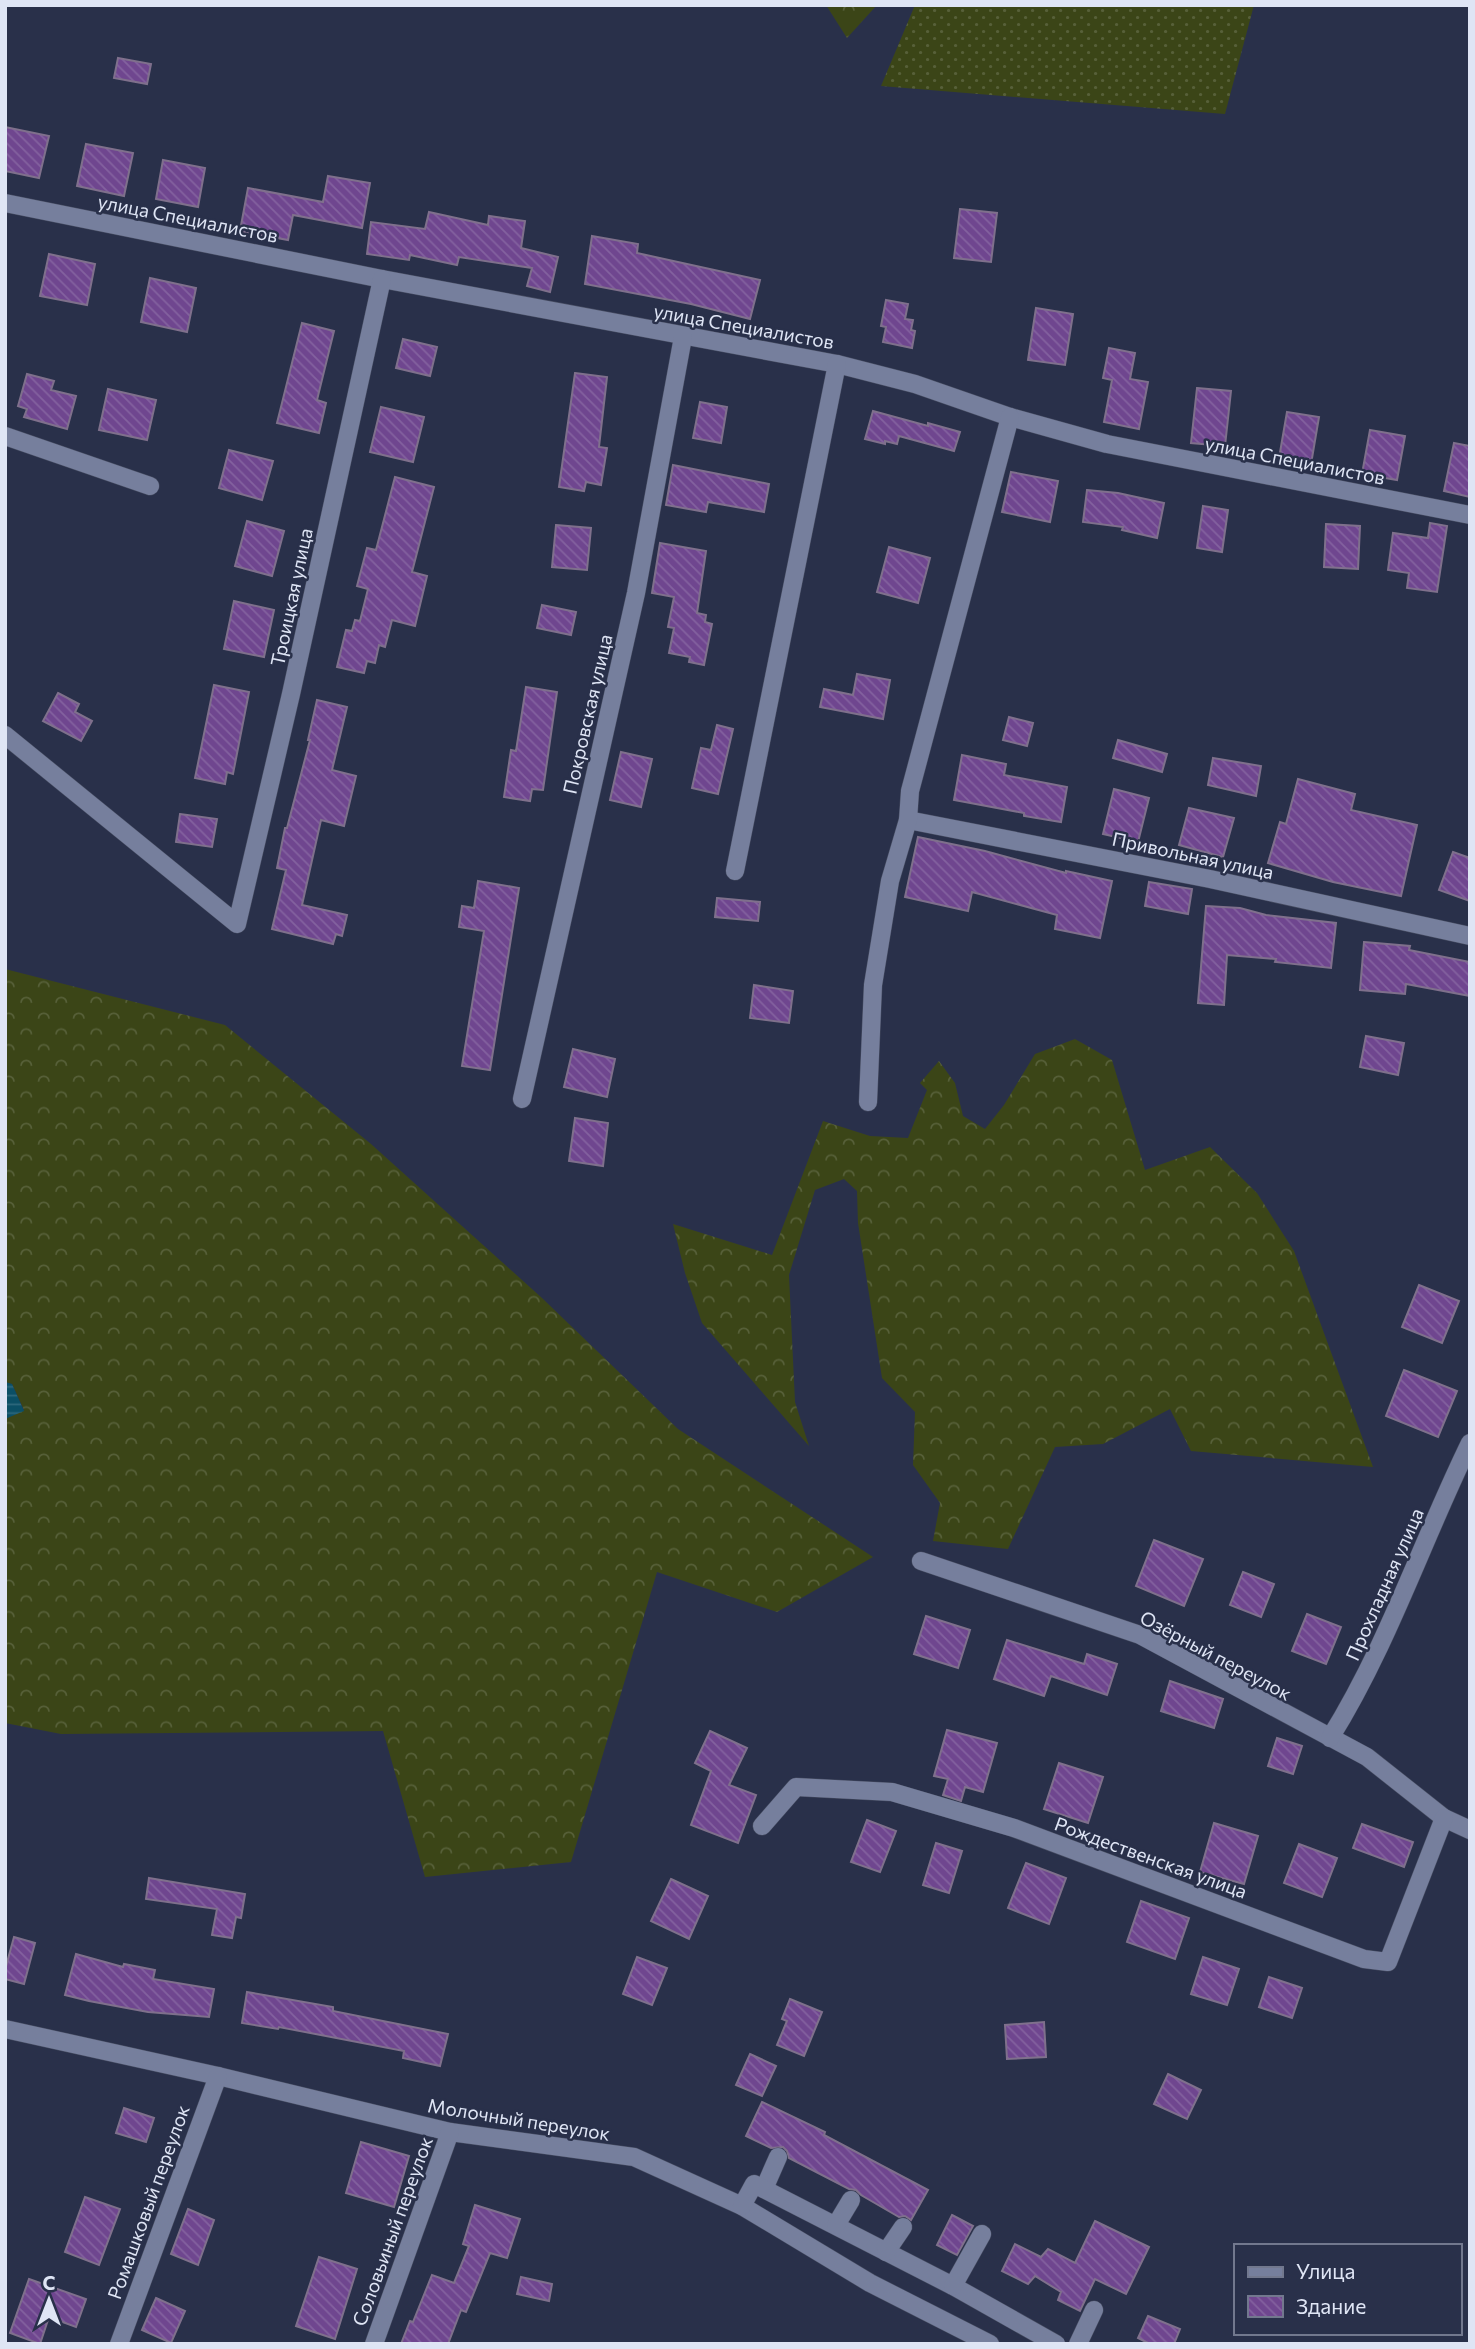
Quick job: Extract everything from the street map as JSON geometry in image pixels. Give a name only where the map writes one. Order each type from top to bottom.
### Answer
[{"type":"street","name":"улица Специалистов","points":[[5,203],[382,279],[837,364],[915,384],[1010,417],[1107,444],[1470,515]]},
{"type":"street","name":"Троицкая улица","points":[[5,735],[237,924],[291,694],[382,279]]},
{"type":"street","name":"Покровская улица","points":[[522,1099],[636,593],[682,337]]},
{"type":"street","points":[[734,871],[837,364]]},
{"type":"street","points":[[868,1102],[873,985],[890,881],[908,820],[909,791],[1010,417]]},
{"type":"street","points":[[5,436],[150,486]]},
{"type":"street","name":"Привольная улица","points":[[908,820],[1210,879],[1470,936]]},
{"type":"street","name":"Прохладная улица","points":[[1331,1738],[1357,1696],[1470,1443]]},
{"type":"street","name":"Озёрный переулок","points":[[921,1562],[1140,1635],[1367,1757],[1444,1818],[1470,1830]]},
{"type":"street","name":"Рождественская улица","points":[[762,1826],[796,1787],[892,1792],[1014,1828],[1364,1959],[1388,1962],[1444,1818]]},
{"type":"street","name":"Молочный переулок","points":[[5,2029],[218,2076],[450,2132],[634,2157],[742,2206],[870,2283],[990,2344]]},
{"type":"street","name":"Ромашковый переулок","points":[[119,2344],[218,2076]]},
{"type":"street","name":"Соловьиный переулок","points":[[374,2344],[450,2132]]},
{"type":"street","points":[[764,2189],[778,2157]]},
{"type":"street","points":[[742,2206],[754,2184],[953,2286],[1056,2344]]},
{"type":"street","points":[[836,2225],[851,2200]]},
{"type":"street","points":[[886,2252],[903,2227]]},
{"type":"street","points":[[953,2286],[982,2234]]},
{"type":"street","points":[[1078,2344],[1094,2309]]},
{"type":"green space","points":[[826,5],[877,5],[847,38]]},
{"type":"green space","points":[[915,5],[1254,5],[1225,114],[881,86]]},
{"type":"green space","points":[[5,969],[225,1025],[371,1144],[542,1298],[678,1429],[873,1557],[777,1612],[657,1572],[571,1862],[425,1877],[383,1731],[61,1734],[5,1723],[5,1419],[24,1410],[12,1384],[5,1382]]},
{"type":"green space","points":[[1075,1039],[1112,1060],[1145,1170],[1210,1147],[1257,1193],[1294,1251],[1373,1467],[1191,1451],[1170,1409],[1103,1444],[1055,1447],[1008,1549],[933,1541],[940,1503],[913,1465],[915,1412],[882,1378],[858,1223],[857,1191],[844,1179],[815,1190],[789,1275],[795,1402],[809,1446],[702,1323],[685,1273],[673,1224],[772,1255],[823,1121],[870,1136],[908,1138],[927,1090],[920,1083],[939,1061],[955,1083],[963,1116],[985,1129],[1004,1105],[1035,1054]]},
{"type":"water","points":[[5,1382],[12,1384],[24,1411],[5,1419]]},
{"type":"building","points":[[118,58],[151,64],[147,84],[114,78]]},
{"type":"building","points":[[5,127],[49,136],[39,178],[5,171]]},
{"type":"building","points":[[86,144],[133,153],[124,196],[77,186]]},
{"type":"building","points":[[163,160],[205,168],[198,207],[156,199]]},
{"type":"building","points":[[328,176],[370,183],[362,228],[293,215],[288,240],[240,231],[248,188],[323,202]]},
{"type":"building","points":[[960,209],[997,213],[991,262],[954,258]]},
{"type":"building","points":[[429,212],[488,225],[489,216],[525,221],[521,248],[558,257],[550,292],[527,286],[532,268],[459,257],[457,265],[410,255],[409,260],[367,254],[371,222],[425,229]]},
{"type":"building","points":[[592,236],[638,244],[637,253],[760,280],[750,319],[691,304],[585,284]]},
{"type":"building","points":[[49,254],[95,264],[87,305],[40,296]]},
{"type":"building","points":[[150,278],[196,288],[187,332],[141,322]]},
{"type":"building","points":[[886,300],[908,304],[905,319],[913,320],[911,330],[915,331],[912,348],[883,342],[886,327],[881,326]]},
{"type":"building","points":[[1036,308],[1073,314],[1065,365],[1028,360]]},
{"type":"building","points":[[302,323],[334,331],[317,400],[326,403],[319,433],[277,423]]},
{"type":"building","points":[[403,339],[437,347],[430,376],[396,368]]},
{"type":"building","points":[[1109,348],[1135,353],[1130,379],[1148,382],[1139,429],[1104,422],[1112,380],[1103,378]]},
{"type":"building","points":[[575,373],[607,377],[599,447],[607,448],[601,485],[586,482],[584,491],[559,487]]},
{"type":"building","points":[[27,374],[54,381],[51,390],[76,396],[67,429],[24,417],[27,409],[18,406]]},
{"type":"building","points":[[1197,388],[1231,391],[1225,446],[1191,443]]},
{"type":"building","points":[[108,389],[156,400],[147,440],[99,430]]},
{"type":"building","points":[[700,402],[727,407],[721,443],[693,438]]},
{"type":"building","points":[[381,407],[424,417],[413,462],[370,452]]},
{"type":"building","points":[[873,411],[960,432],[954,451],[899,436],[897,444],[865,439]]},
{"type":"building","points":[[1287,412],[1319,417],[1310,470],[1278,464]]},
{"type":"building","points":[[1370,430],[1405,436],[1397,480],[1362,474]]},
{"type":"building","points":[[1454,443],[1470,446],[1470,497],[1444,491]]},
{"type":"building","points":[[229,450],[273,461],[262,500],[219,488]]},
{"type":"building","points":[[673,465],[769,484],[764,512],[708,502],[706,512],[666,505]]},
{"type":"building","points":[[1011,472],[1058,481],[1050,522],[1002,512]]},
{"type":"building","points":[[395,477],[434,487],[412,572],[427,576],[415,626],[392,620],[385,647],[379,645],[375,663],[367,661],[364,673],[337,667],[346,630],[352,631],[355,620],[360,621],[368,589],[357,586],[367,548],[376,550]]},
{"type":"building","points":[[1087,490],[1118,493],[1164,503],[1157,538],[1122,530],[1123,527],[1083,522]]},
{"type":"building","points":[[1203,506],[1228,510],[1222,552],[1197,548]]},
{"type":"building","points":[[247,521],[284,531],[272,576],[235,566]]},
{"type":"building","points":[[1430,523],[1447,526],[1437,592],[1407,588],[1409,573],[1388,570],[1393,533],[1428,538]]},
{"type":"building","points":[[1326,524],[1360,526],[1358,569],[1324,567]]},
{"type":"building","points":[[556,525],[591,528],[587,570],[552,567]]},
{"type":"building","points":[[660,543],[706,551],[697,613],[706,615],[705,622],[712,624],[704,665],[689,662],[690,657],[669,653],[674,628],[668,627],[674,597],[652,593]]},
{"type":"building","points":[[889,547],[930,558],[918,603],[877,592]]},
{"type":"building","points":[[234,601],[274,610],[264,657],[224,649]]},
{"type":"building","points":[[542,605],[576,612],[571,635],[537,628]]},
{"type":"building","points":[[857,674],[890,680],[883,719],[820,707],[824,689],[853,695]]},
{"type":"building","points":[[214,685],[249,692],[233,774],[227,772],[225,784],[195,778]]},
{"type":"building","points":[[526,687],[557,692],[543,790],[532,789],[530,801],[504,797],[511,750],[516,751]]},
{"type":"building","points":[[58,693],[79,704],[75,712],[92,721],[81,741],[43,721]]},
{"type":"building","points":[[317,700],[347,707],[332,770],[356,776],[344,826],[321,820],[302,905],[347,915],[342,936],[336,934],[333,944],[272,929],[286,870],[277,868],[285,828],[310,740]]},
{"type":"building","points":[[1009,717],[1033,723],[1027,746],[1003,740]]},
{"type":"building","points":[[717,725],[733,729],[718,794],[692,788],[701,748],[711,750]]},
{"type":"building","points":[[1118,740],[1167,754],[1162,772],[1113,758]]},
{"type":"building","points":[[621,752],[652,759],[641,807],[610,800]]},
{"type":"building","points":[[962,755],[1006,764],[1004,775],[1067,787],[1061,822],[954,800]]},
{"type":"building","points":[[1213,758],[1261,766],[1256,796],[1208,785]]},
{"type":"building","points":[[1298,779],[1355,794],[1351,810],[1417,825],[1401,896],[1333,882],[1268,863],[1280,822],[1286,824]]},
{"type":"building","points":[[1114,789],[1149,798],[1138,842],[1103,834]]},
{"type":"building","points":[[1189,808],[1234,818],[1223,857],[1179,845]]},
{"type":"building","points":[[180,814],[217,819],[212,847],[176,842]]},
{"type":"building","points":[[918,837],[985,851],[1066,873],[1112,881],[1100,938],[1055,929],[1057,915],[972,892],[968,911],[905,897]]},
{"type":"building","points":[[1453,852],[1470,858],[1470,901],[1439,890]]},
{"type":"building","points":[[478,881],[519,888],[490,1070],[462,1066],[484,931],[459,927],[462,906],[474,908]]},
{"type":"building","points":[[1149,882],[1192,889],[1188,914],[1145,906]]},
{"type":"building","points":[[717,898],[760,902],[758,921],[715,917]]},
{"type":"building","points":[[1206,906],[1240,908],[1266,915],[1336,923],[1331,968],[1275,962],[1276,959],[1227,955],[1224,1005],[1198,1003]]},
{"type":"building","points":[[1364,942],[1410,946],[1409,950],[1470,962],[1470,996],[1406,984],[1405,994],[1360,990]]},
{"type":"building","points":[[754,985],[793,991],[789,1023],[750,1018]]},
{"type":"building","points":[[1366,1036],[1404,1043],[1398,1075],[1360,1067]]},
{"type":"building","points":[[573,1049],[615,1059],[607,1097],[564,1087]]},
{"type":"building","points":[[575,1118],[608,1123],[603,1166],[569,1161]]},
{"type":"building","points":[[1419,1285],[1459,1301],[1442,1343],[1402,1327]]},
{"type":"building","points":[[1404,1370],[1457,1391],[1438,1437],[1386,1416]]},
{"type":"building","points":[[1154,1540],[1203,1559],[1184,1606],[1136,1586]]},
{"type":"building","points":[[1243,1572],[1274,1584],[1261,1617],[1230,1605]]},
{"type":"building","points":[[1307,1614],[1341,1627],[1326,1664],[1292,1651]]},
{"type":"building","points":[[926,1616],[970,1630],[958,1668],[914,1654]]},
{"type":"building","points":[[1007,1640],[1084,1664],[1087,1654],[1117,1664],[1107,1695],[1051,1676],[1044,1696],[994,1679]]},
{"type":"building","points":[[1170,1681],[1223,1699],[1214,1728],[1161,1711]]},
{"type":"building","points":[[947,1730],[997,1743],[983,1792],[965,1787],[961,1801],[943,1795],[948,1779],[934,1776]]},
{"type":"building","points":[[710,1731],[747,1748],[729,1785],[756,1795],[738,1843],[691,1825],[711,1771],[695,1763]]},
{"type":"building","points":[[1277,1738],[1302,1746],[1293,1774],[1268,1766]]},
{"type":"building","points":[[1059,1763],[1103,1777],[1088,1823],[1044,1809]]},
{"type":"building","points":[[867,1820],[896,1831],[880,1872],[851,1862]]},
{"type":"building","points":[[1214,1823],[1258,1836],[1244,1884],[1200,1872]]},
{"type":"building","points":[[1362,1824],[1413,1842],[1404,1867],[1353,1848]]},
{"type":"building","points":[[936,1843],[962,1851],[949,1893],[923,1885]]},
{"type":"building","points":[[1299,1844],[1337,1858],[1322,1897],[1284,1883]]},
{"type":"building","points":[[1026,1863],[1066,1878],[1049,1924],[1008,1908]]},
{"type":"building","points":[[149,1878],[245,1894],[241,1918],[236,1917],[232,1938],[212,1935],[217,1909],[146,1899]]},
{"type":"building","points":[[671,1879],[708,1896],[689,1939],[651,1921]]},
{"type":"building","points":[[1141,1901],[1189,1918],[1175,1959],[1127,1942]]},
{"type":"building","points":[[14,1937],[35,1943],[24,1984],[5,1979]]},
{"type":"building","points":[[76,1954],[123,1967],[124,1964],[155,1970],[153,1979],[214,1989],[209,2017],[148,2012],[65,1995]]},
{"type":"building","points":[[637,1957],[667,1968],[652,2005],[623,1994]]},
{"type":"building","points":[[1203,1957],[1239,1969],[1227,2005],[1191,1994]]},
{"type":"building","points":[[1269,1977],[1302,1988],[1292,2018],[1259,2007]]},
{"type":"building","points":[[247,1992],[333,2007],[333,2011],[448,2034],[440,2066],[403,2058],[404,2051],[279,2027],[242,2023]]},
{"type":"building","points":[[790,1999],[822,2012],[804,2056],[777,2045],[787,2021],[782,2019]]},
{"type":"building","points":[[1044,2022],[1046,2057],[1007,2059],[1005,2025]]},
{"type":"building","points":[[750,2054],[776,2066],[762,2096],[736,2085]]},
{"type":"building","points":[[1168,2074],[1201,2090],[1187,2119],[1154,2104]]},
{"type":"building","points":[[762,2102],[825,2132],[824,2135],[928,2190],[911,2220],[905,2216],[899,2217],[856,2190],[849,2189],[789,2158],[783,2147],[771,2148],[746,2136]]},
{"type":"building","points":[[124,2108],[154,2118],[146,2142],[116,2133]]},
{"type":"building","points":[[361,2142],[409,2156],[394,2207],[346,2193]]},
{"type":"building","points":[[85,2197],[120,2209],[99,2265],[65,2252]]},
{"type":"building","points":[[475,2205],[520,2219],[507,2258],[490,2253],[466,2312],[461,2310],[448,2344],[401,2344],[432,2275],[454,2283],[469,2246],[463,2244]]},
{"type":"building","points":[[188,2209],[214,2220],[198,2265],[171,2254]]},
{"type":"building","points":[[952,2215],[973,2226],[957,2255],[937,2245]]},
{"type":"building","points":[[1095,2221],[1149,2247],[1126,2294],[1095,2279],[1080,2311],[1058,2300],[1061,2292],[1035,2276],[1028,2284],[1002,2271],[1015,2244],[1041,2257],[1048,2249],[1075,2263]]},
{"type":"building","points":[[319,2257],[357,2269],[335,2339],[296,2326]]},
{"type":"building","points":[[521,2277],[552,2284],[549,2301],[517,2294]]},
{"type":"building","points":[[29,2279],[86,2299],[76,2327],[49,2317],[40,2344],[10,2333]]},
{"type":"building","points":[[156,2298],[185,2311],[171,2343],[142,2330]]},
{"type":"building","points":[[1148,2316],[1180,2329],[1174,2344],[1150,2344],[1138,2338]]}]
